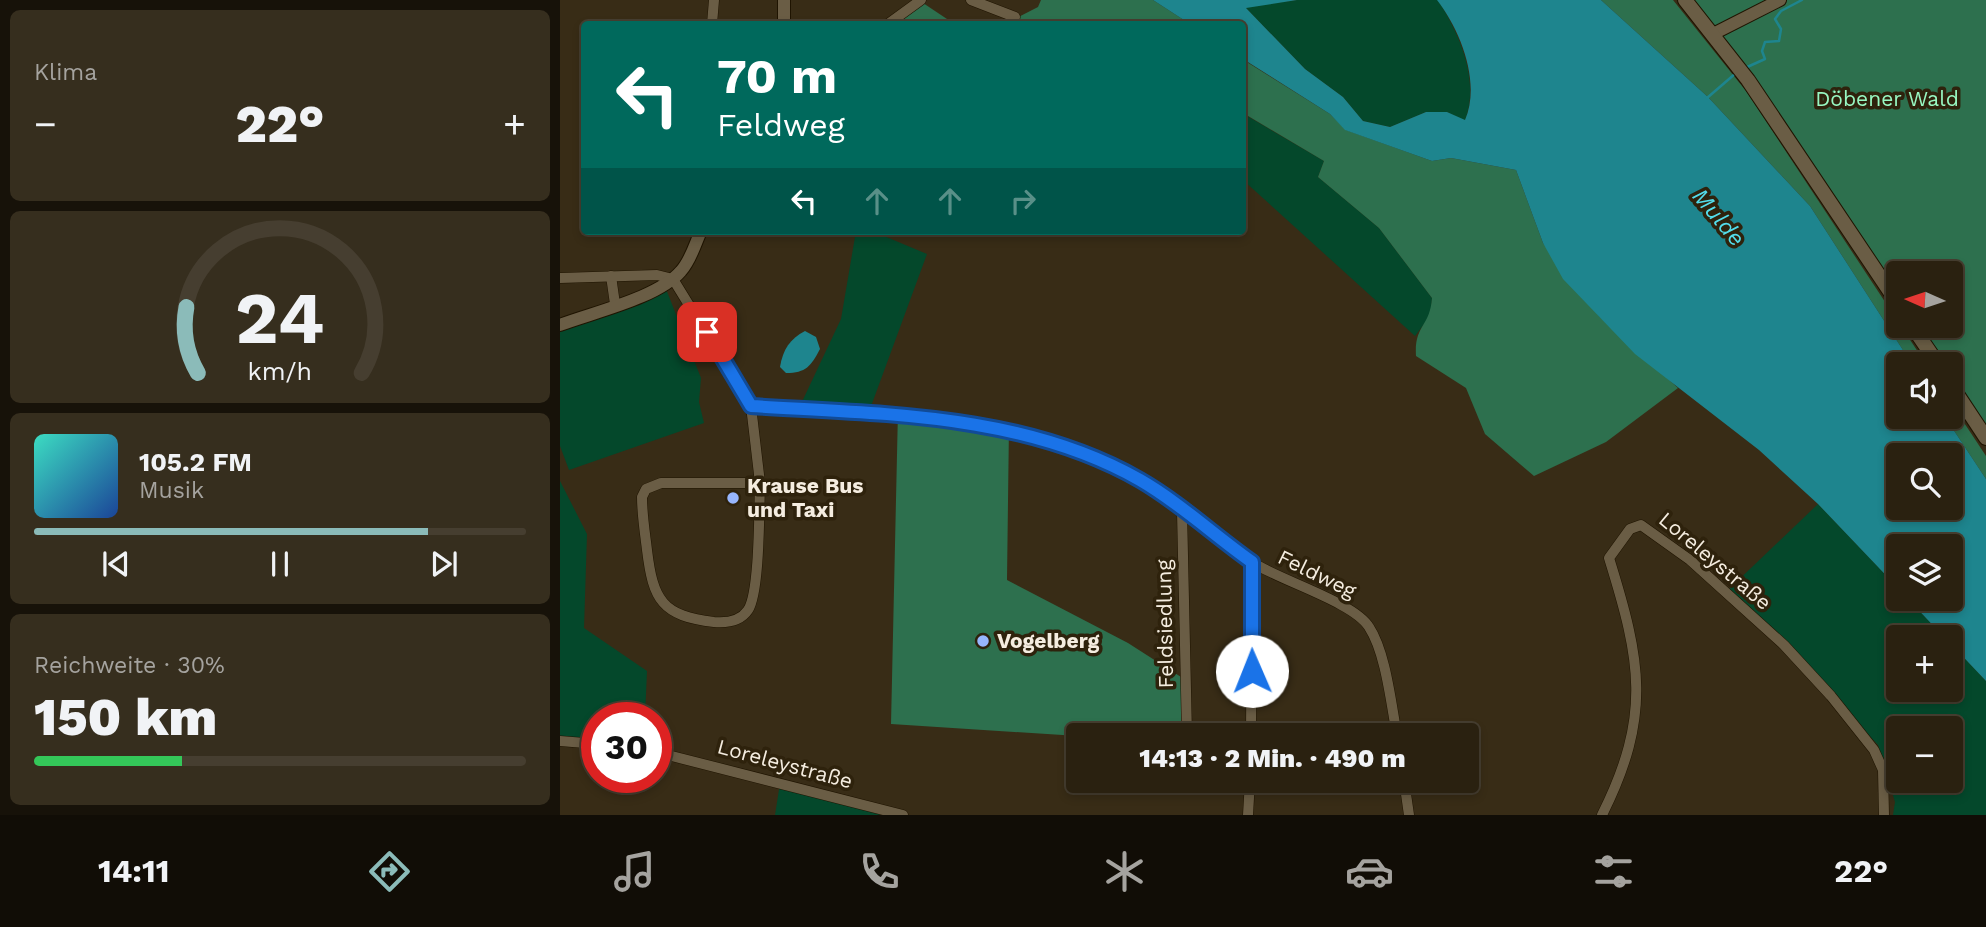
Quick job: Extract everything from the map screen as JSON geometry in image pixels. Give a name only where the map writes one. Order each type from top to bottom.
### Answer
[{"type":"main road","points":[[1685,0],[1748,79],[1886,286]]},
{"type":"main road","points":[[1963,403],[1986,438]]},
{"type":"street","points":[[712,21],[714,0]]},
{"type":"street","points":[[784,0],[785,21]]},
{"type":"street","points":[[892,21],[921,0]]},
{"type":"street","points":[[971,0],[1015,17]]},
{"type":"street","points":[[1713,34],[1780,0]]},
{"type":"street","points":[[560,325],[673,279],[685,266],[699,235]]},
{"type":"street","points":[[560,278],[657,275],[673,279],[751,406],[760,483],[757,554],[748,610],[739,619],[725,623],[686,617],[672,611],[660,601],[651,583],[642,509],[646,489],[661,483],[760,483]]},
{"type":"street","points":[[611,276],[615,304]]},
{"type":"street","name":"Feldweg","points":[[751,406],[918,417],[1020,434],[1055,443],[1116,468],[1142,481],[1252,562],[1338,604],[1369,626],[1394,723]]},
{"type":"street","name":"Feldsiedlung","points":[[1182,511],[1187,723]]},
{"type":"street","name":"Loreleystraße","points":[[1602,815],[1633,738],[1637,711],[1636,660],[1609,558],[1630,529],[1641,525],[1667,541],[1699,568],[1784,645],[1831,696],[1874,750],[1883,770],[1884,815]]},
{"type":"street","points":[[1251,723],[1252,562]]},
{"type":"street","points":[[560,741],[581,743]]},
{"type":"street","name":"Loreleystraße","points":[[672,756],[903,815]]},
{"type":"street","points":[[1248,815],[1249,793]]},
{"type":"street","points":[[1406,793],[1409,815]]},
{"type":"green space","points":[[1041,0],[1153,0],[1185,21],[1011,21],[1038,7]]},
{"type":"green space","points":[[1297,0],[1438,0],[1454,28],[1469,74],[1469,105],[1465,121],[1447,112],[1426,112],[1390,127],[1363,121],[1343,97],[1305,69],[1245,7]]},
{"type":"green space","points":[[1601,0],[1673,0],[1746,91],[1886,303],[1886,324],[1810,206],[1708,97]]},
{"type":"green space","name":"Döbener Wald","points":[[1691,0],[1986,0],[1986,429],[1963,394],[1963,352],[1936,352],[1927,338],[1964,338],[1964,261],[1886,261],[1886,277]]},
{"type":"green space","points":[[923,3],[947,19],[962,21],[897,21]]},
{"type":"green space","points":[[1246,62],[1330,114],[1346,130],[1432,161],[1451,158],[1516,170],[1543,243],[1599,316],[1678,388],[1606,442],[1534,476],[1485,434],[1466,388],[1416,356],[1417,338],[1431,308],[1432,298],[1379,228],[1318,177],[1324,161],[1246,115]]},
{"type":"green space","points":[[1246,115],[1324,161],[1318,177],[1379,228],[1432,298],[1431,315],[1415,336],[1246,183]]},
{"type":"green space","points":[[855,235],[882,235],[927,254],[870,409],[800,406],[841,319]]},
{"type":"green space","points":[[666,289],[701,378],[699,402],[704,423],[569,470],[560,446],[560,332]]},
{"type":"green space","points":[[1895,338],[1909,338],[1918,352],[1904,352]]},
{"type":"green space","points":[[898,410],[1009,425],[1007,580],[1128,643],[1181,677],[1182,723],[1066,723],[1066,735],[891,724]]},
{"type":"green space","points":[[1963,421],[1986,456],[1986,479],[1963,443],[1953,429],[1963,429]]},
{"type":"green space","points":[[560,481],[587,534],[584,628],[647,671],[646,702],[581,702],[581,743],[560,741]]},
{"type":"green space","points":[[1818,504],[1886,575],[1886,611],[1919,611],[1933,625],[1886,625],[1886,702],[1963,702],[1963,657],[1986,681],[1986,815],[1893,815],[1895,802],[1892,793],[1963,793],[1963,716],[1886,716],[1886,772],[1878,745],[1729,589]]},
{"type":"green space","points":[[780,783],[902,815],[775,815]]},
{"type":"water","name":"Mulde","points":[[1153,0],[1297,0],[1246,8],[1305,69],[1343,97],[1363,121],[1390,127],[1426,112],[1447,112],[1465,120],[1471,90],[1470,74],[1461,42],[1437,0],[1601,0],[1708,97],[1810,206],[1886,324],[1886,338],[1895,338],[1904,352],[1886,352],[1886,429],[1953,429],[1962,443],[1886,443],[1886,520],[1963,520],[1963,444],[1986,479],[1986,681],[1963,657],[1963,625],[1933,625],[1919,611],[1963,611],[1963,534],[1886,534],[1886,575],[1818,504],[1759,450],[1635,354],[1563,279],[1543,243],[1516,170],[1451,158],[1432,161],[1345,130],[1330,114],[1246,61],[1246,21],[1185,21]]},
{"type":"water","points":[[805,331],[816,337],[820,349],[807,367],[798,372],[786,373],[780,367],[785,350],[795,337]]},
{"type":"waterway","points":[[1745,68],[1765,59],[1762,51],[1765,42],[1779,41],[1781,29],[1775,19],[1781,11],[1802,0]]},
{"type":"waterway","points":[[1707,98],[1736,73]]},
{"type":"place","name":"Krause Bus und Taxi","points":[[733,498]]},
{"type":"place","name":"Vogelberg","points":[[983,641]]},
{"type":"route","points":[[707,332],[751,406],[918,417],[997,429],[1055,443],[1142,481],[1252,562],[1252,671]]}]
